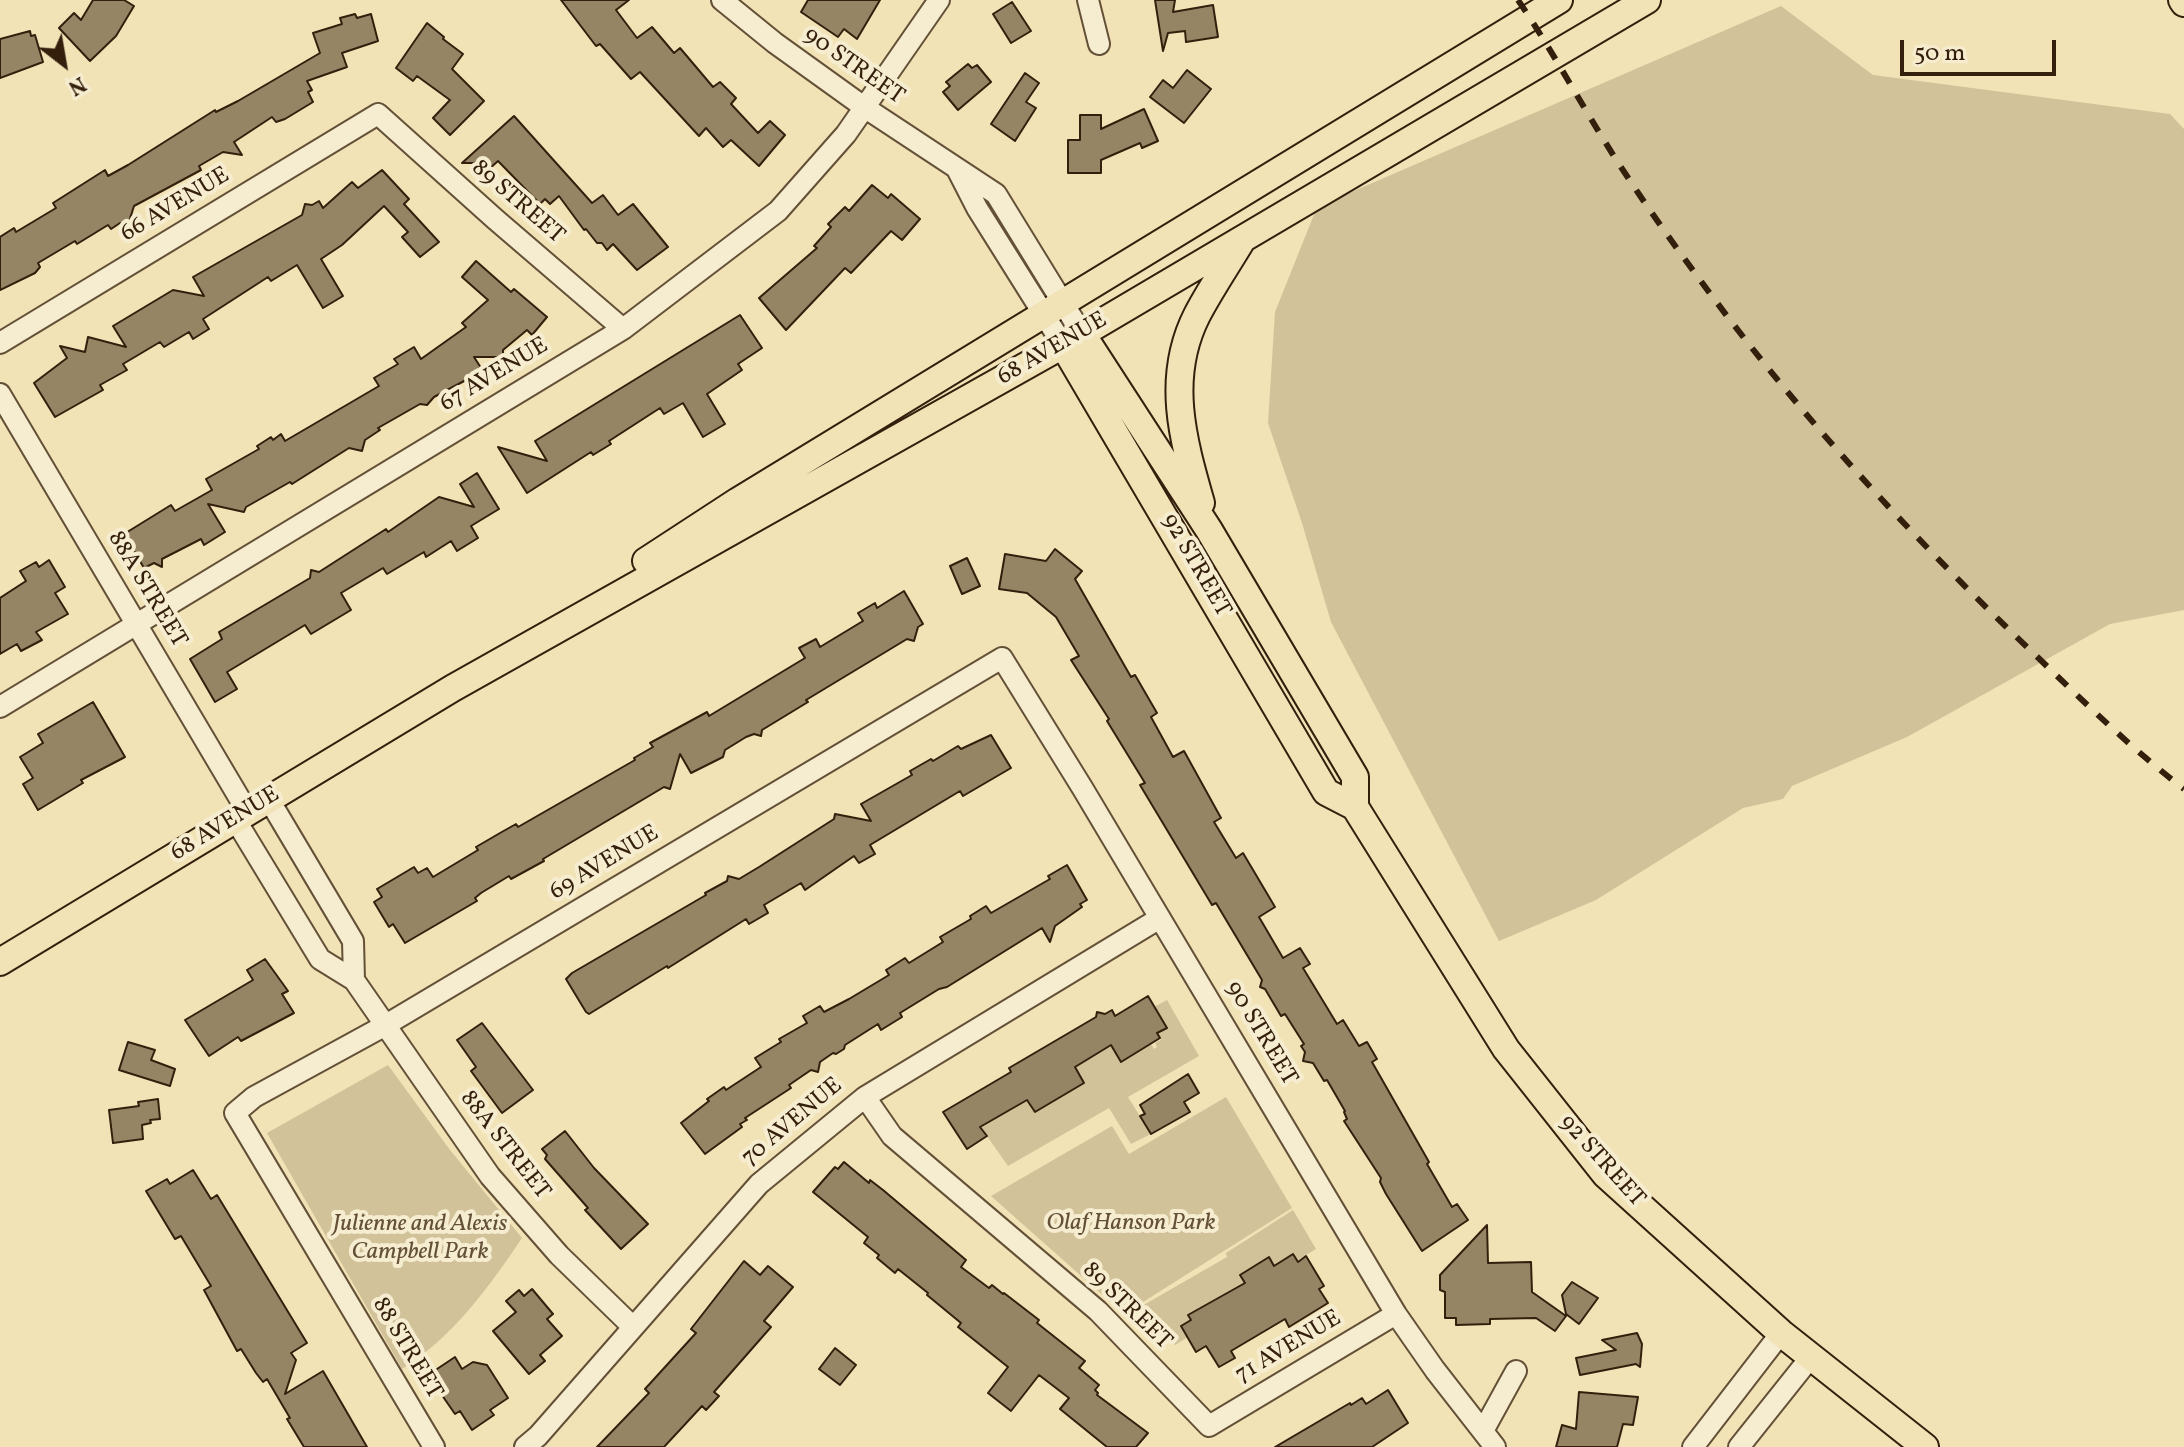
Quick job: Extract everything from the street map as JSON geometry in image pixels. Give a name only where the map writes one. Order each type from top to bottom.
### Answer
[{"type":"main road","name":"68 AVENUE","points":[[453,688],[738,501],[1559,0]]},
{"type":"main road","name":"68 AVENUE","points":[[0,962],[453,688],[1072,340],[1647,0]]},
{"type":"main road","points":[[1209,530],[1183,438],[1178,407],[1179,369],[1196,317],[1244,237]]},
{"type":"main road","name":"92 STREET","points":[[1072,340],[1209,530],[1355,777],[1355,807]]},
{"type":"main road","name":"92 STREET","points":[[1072,340],[1326,792],[1355,807],[1506,1049],[1605,1174],[1688,1252],[1810,1358],[1925,1447]]},
{"type":"street","name":"90 STREET","points":[[722,0],[775,43],[958,171],[977,208],[1054,309]]},
{"type":"street","name":"67 AVENUE","points":[[0,707],[623,329],[778,211],[846,134],[939,0]]},
{"type":"street","points":[[1088,0],[1099,44]]},
{"type":"street","name":"89 STREET","points":[[378,114],[623,329]]},
{"type":"street","name":"66 AVENUE","points":[[0,343],[378,114]]},
{"type":"street","name":"92 STREET","points":[[1054,309],[1072,340]]},
{"type":"street","name":"88A STREET","points":[[0,394],[250,809],[353,941],[354,980]]},
{"type":"street","name":"90 STREET","points":[[1002,658],[1396,1314],[1489,1439]]},
{"type":"street","name":"69 AVENUE","points":[[235,1113],[254,1097],[384,1026],[1002,658]]},
{"type":"street","name":"88A STREET","points":[[250,809],[320,959],[354,980],[490,1176],[559,1255],[633,1327]]},
{"type":"street","name":"70 AVENUE","points":[[525,1447],[538,1436],[759,1184],[865,1097],[1160,918]]},
{"type":"street","name":"89 STREET","points":[[865,1097],[892,1136],[1098,1311],[1209,1426]]},
{"type":"street","name":"88 STREET","points":[[235,1113],[434,1447]]},
{"type":"street","name":"71 AVENUE","points":[[1209,1426],[1396,1314]]},
{"type":"street","points":[[1693,1447],[1781,1333]]},
{"type":"street","points":[[1739,1447],[1810,1358]]},
{"type":"street","name":"90 STREET","points":[[1489,1439],[1516,1371]]},
{"type":"green space","points":[[1781,6],[1873,75],[2170,114],[2184,129],[2184,610],[2110,624],[1907,737],[1792,786],[1783,799],[1743,808],[1596,900],[1499,941],[1331,622],[1268,423],[1275,312],[1317,207]]},
{"type":"green space","points":[[1167,1000],[1199,1056],[1128,1097],[1151,1134],[1131,1144],[1109,1108],[1008,1166],[980,1126],[998,1093],[1084,1083],[1071,1069],[1104,1034],[1121,1061],[1134,1017],[1154,1049],[1157,1047],[1155,1043],[1161,1040],[1157,1033],[1167,1027],[1154,1007]]},
{"type":"green space","name":"Julienne and Alexis Campbell Park","points":[[388,1065],[450,1150],[522,1238],[483,1293],[454,1326],[402,1369],[267,1133]]},
{"type":"green space","name":"Olaf Hanson Park","points":[[1226,1097],[1292,1208],[1124,1314],[991,1196],[1112,1126],[1129,1154]]},
{"type":"green space","points":[[1293,1210],[1316,1249],[1278,1272],[1268,1257],[1241,1275],[1245,1282],[1241,1286],[1188,1315],[1191,1320],[1181,1326],[1188,1337],[1175,1345],[1135,1310],[1227,1257],[1226,1253]]},
{"type":"building","points":[[93,0],[124,0],[134,6],[116,36],[90,61],[59,28],[74,13],[81,20]]},
{"type":"building","points":[[561,0],[629,0],[616,10],[637,38],[652,27],[674,53],[680,48],[713,87],[720,82],[736,98],[731,104],[758,133],[770,121],[785,135],[759,166],[731,140],[723,147],[706,128],[699,136],[640,72],[631,79],[600,44],[596,46]]},
{"type":"building","points":[[808,0],[880,0],[857,39],[844,29],[838,37],[801,12]]},
{"type":"building","points":[[1155,0],[1175,0],[1173,12],[1213,5],[1218,37],[1186,42],[1185,31],[1168,33],[1163,51]]},
{"type":"building","points":[[1012,2],[1031,31],[1011,43],[993,14]]},
{"type":"building","points":[[355,14],[357,18],[371,14],[378,41],[342,53],[347,67],[307,81],[313,102],[285,119],[276,122],[272,117],[234,142],[242,155],[223,152],[199,166],[201,170],[134,206],[128,225],[120,223],[111,229],[108,225],[77,244],[75,241],[38,263],[40,267],[35,273],[0,290],[0,237],[14,228],[16,232],[56,208],[53,203],[105,170],[108,176],[215,110],[238,101],[320,53],[313,33],[342,24],[340,18]]},
{"type":"building","points":[[427,23],[463,54],[452,69],[484,101],[450,135],[433,118],[450,100],[417,76],[413,81],[396,68]]},
{"type":"building","points":[[30,31],[31,36],[35,35],[43,62],[0,78],[0,39]]},
{"type":"building","points":[[968,64],[972,68],[977,65],[991,82],[958,110],[943,92],[950,86],[946,82]]},
{"type":"building","points":[[1187,70],[1211,89],[1184,123],[1150,97],[1163,80],[1173,88]]},
{"type":"building","points":[[1025,73],[1039,83],[1026,102],[1036,108],[1015,141],[991,124]]},
{"type":"building","points":[[1144,109],[1158,141],[1142,148],[1140,143],[1101,160],[1101,173],[1068,173],[1068,140],[1080,140],[1080,115],[1101,115],[1101,129]]},
{"type":"building","points":[[514,116],[592,203],[603,195],[618,215],[633,204],[668,247],[637,270],[613,244],[607,250],[602,243],[597,243],[559,196],[550,204],[545,199],[540,204],[498,161],[488,170],[482,163],[462,163]]},
{"type":"building","points":[[382,170],[409,199],[404,204],[439,242],[420,257],[402,237],[408,232],[384,206],[342,245],[321,259],[343,296],[323,308],[297,265],[271,281],[268,277],[203,319],[209,329],[193,339],[189,332],[164,347],[160,342],[123,364],[127,370],[100,385],[103,390],[55,417],[34,383],[67,358],[60,346],[85,352],[88,337],[126,347],[113,326],[173,290],[204,296],[193,277],[302,215],[305,204],[312,205],[319,201],[323,208],[352,182],[358,188]]},
{"type":"building","points":[[872,185],[888,198],[891,194],[920,219],[902,240],[891,231],[851,273],[845,268],[786,330],[759,298],[817,248],[814,246],[831,227],[828,224],[845,207],[849,211]]},
{"type":"building","points":[[476,261],[511,292],[514,289],[547,317],[532,335],[527,330],[503,350],[503,357],[474,357],[483,371],[434,397],[427,405],[420,404],[378,428],[380,430],[365,440],[362,451],[349,448],[292,484],[290,482],[246,507],[244,512],[208,504],[225,532],[204,545],[201,539],[162,559],[162,567],[154,563],[144,568],[124,534],[171,505],[175,511],[212,490],[206,479],[259,449],[257,446],[271,437],[273,440],[281,434],[285,441],[379,386],[374,378],[398,364],[394,359],[414,347],[421,359],[466,327],[462,323],[488,300],[462,277]]},
{"type":"building","points":[[740,315],[762,348],[738,364],[742,370],[707,394],[725,424],[703,437],[683,403],[664,414],[660,408],[609,441],[611,444],[593,455],[591,452],[527,493],[498,447],[547,461],[535,441]]},
{"type":"building","points":[[477,473],[499,509],[471,526],[478,538],[457,551],[451,541],[426,557],[424,552],[387,574],[383,568],[341,593],[351,610],[311,634],[305,625],[227,672],[237,689],[215,702],[190,659],[222,639],[219,632],[310,578],[311,570],[319,572],[386,529],[388,532],[439,497],[474,507],[460,484]]},
{"type":"building","points":[[1055,549],[1082,571],[1075,579],[1131,677],[1135,675],[1157,713],[1151,717],[1173,757],[1184,751],[1221,818],[1214,822],[1236,858],[1243,853],[1275,907],[1259,917],[1283,958],[1300,948],[1310,964],[1303,968],[1337,1024],[1343,1020],[1359,1046],[1367,1042],[1377,1059],[1372,1062],[1429,1162],[1427,1164],[1452,1207],[1457,1204],[1468,1220],[1422,1251],[1386,1194],[1381,1178],[1344,1121],[1347,1119],[1345,1111],[1327,1080],[1324,1081],[1313,1063],[1303,1061],[1305,1052],[1301,1046],[1304,1044],[1285,1014],[1281,1016],[1265,989],[1260,987],[1262,980],[1216,903],[1212,905],[1140,785],[1145,783],[1071,660],[1079,656],[1056,617],[1027,593],[999,589],[1005,554],[1046,561]]},
{"type":"building","points":[[967,558],[980,586],[962,594],[950,566]]},
{"type":"building","points":[[49,560],[65,587],[55,593],[68,614],[36,632],[42,640],[21,651],[17,644],[0,654],[0,598],[26,581],[20,571],[36,562],[39,567]]},
{"type":"building","points":[[904,591],[923,624],[918,627],[914,641],[907,639],[806,700],[808,702],[762,730],[761,736],[754,734],[746,737],[725,750],[723,757],[691,773],[680,754],[670,789],[664,787],[544,861],[511,879],[509,876],[481,893],[475,898],[477,901],[405,943],[393,924],[389,927],[374,902],[382,897],[377,889],[414,867],[418,873],[427,868],[433,877],[500,833],[516,824],[518,827],[635,760],[653,747],[650,743],[707,712],[709,716],[805,658],[799,648],[816,639],[820,647],[863,621],[858,613],[875,603],[877,608]]},
{"type":"building","points":[[93,702],[125,757],[81,780],[83,783],[38,810],[23,784],[33,778],[20,757],[43,743],[38,734]]},
{"type":"building","points":[[991,735],[1011,768],[963,796],[960,791],[870,845],[875,854],[859,863],[854,856],[805,890],[801,883],[764,905],[768,913],[749,924],[746,919],[589,1014],[586,1012],[566,979],[572,973],[706,895],[727,881],[728,876],[739,879],[759,867],[834,819],[835,814],[871,821],[861,804],[912,775],[910,771],[931,759],[933,761],[958,746],[961,749]]},
{"type":"building","points":[[1067,865],[1087,900],[1055,926],[1050,942],[1042,928],[900,1013],[902,1017],[881,1030],[878,1024],[820,1062],[818,1072],[811,1070],[789,1085],[791,1088],[745,1118],[747,1120],[740,1124],[742,1127],[705,1154],[681,1123],[724,1087],[726,1090],[761,1067],[755,1058],[807,1023],[803,1016],[820,1006],[824,1012],[849,999],[889,975],[886,970],[905,958],[909,963],[943,942],[940,937],[986,906],[991,913],[1050,879],[1048,876]]},
{"type":"building","points":[[265,959],[288,991],[282,994],[294,1013],[241,1041],[238,1037],[209,1056],[185,1020],[253,980],[247,970]]},
{"type":"building","points":[[1148,996],[1167,1028],[1157,1033],[1160,1038],[1121,1062],[1111,1045],[1075,1067],[1084,1083],[1035,1112],[1027,1100],[980,1127],[987,1136],[967,1149],[943,1112],[1011,1072],[1009,1068],[1096,1017],[1097,1012],[1105,1014],[1112,1010],[1115,1016]]},
{"type":"building","points":[[482,1023],[533,1090],[502,1113],[471,1071],[476,1067],[457,1040]]},
{"type":"building","points":[[128,1042],[155,1050],[151,1060],[175,1069],[170,1086],[119,1070]]},
{"type":"building","points":[[1188,1074],[1199,1093],[1184,1102],[1190,1112],[1151,1134],[1140,1116],[1145,1114],[1140,1105]]},
{"type":"building","points":[[158,1099],[160,1119],[142,1125],[143,1139],[113,1143],[109,1110],[139,1106],[138,1102]]},
{"type":"building","points":[[565,1131],[594,1168],[648,1224],[621,1249],[545,1159],[547,1155],[542,1149]]},
{"type":"building","points":[[844,1162],[869,1183],[870,1180],[883,1190],[966,1260],[961,1267],[989,1288],[992,1285],[1004,1293],[1085,1361],[1079,1368],[1099,1385],[1095,1390],[1097,1395],[1148,1433],[1136,1447],[1107,1447],[1060,1409],[1069,1398],[1039,1375],[1011,1411],[988,1393],[1008,1367],[958,1327],[961,1323],[928,1293],[898,1269],[895,1273],[877,1258],[879,1255],[864,1243],[868,1237],[813,1192],[835,1167],[838,1169]]},
{"type":"building","points":[[193,1170],[211,1199],[217,1195],[307,1343],[291,1353],[296,1360],[285,1394],[323,1371],[367,1447],[304,1447],[267,1379],[263,1382],[241,1349],[237,1351],[204,1290],[211,1286],[181,1236],[175,1239],[146,1191],[167,1179],[170,1184]]},
{"type":"building","points":[[1487,1225],[1488,1263],[1531,1262],[1532,1292],[1566,1316],[1555,1331],[1536,1318],[1490,1319],[1490,1324],[1456,1325],[1456,1318],[1445,1318],[1445,1292],[1440,1290],[1440,1275]]},
{"type":"building","points":[[1293,1254],[1298,1262],[1306,1256],[1324,1286],[1319,1289],[1328,1303],[1289,1327],[1285,1319],[1231,1351],[1235,1358],[1219,1367],[1206,1346],[1196,1352],[1181,1326],[1191,1320],[1188,1315],[1245,1283],[1240,1275],[1269,1257],[1274,1266]]},
{"type":"building","points":[[744,1261],[760,1275],[768,1266],[793,1287],[764,1321],[771,1327],[714,1392],[719,1396],[706,1410],[702,1406],[664,1447],[597,1447],[649,1393],[645,1389],[696,1333],[691,1329]]},
{"type":"building","points":[[1572,1282],[1598,1298],[1579,1324],[1566,1314],[1562,1295]]},
{"type":"building","points":[[532,1289],[553,1314],[547,1319],[562,1336],[540,1355],[545,1361],[529,1374],[493,1331],[516,1312],[506,1301],[519,1290],[524,1296]]},
{"type":"building","points":[[1637,1333],[1642,1344],[1640,1367],[1636,1364],[1580,1375],[1576,1358],[1616,1350],[1602,1340]]},
{"type":"building","points":[[835,1348],[856,1365],[840,1385],[819,1369]]},
{"type":"building","points":[[455,1357],[462,1369],[473,1362],[487,1365],[508,1398],[490,1410],[494,1415],[472,1430],[460,1411],[455,1414],[428,1375]]},
{"type":"building","points":[[1388,1390],[1408,1423],[1372,1447],[1275,1447],[1350,1403],[1362,1398],[1366,1404]]},
{"type":"building","points":[[1579,1392],[1638,1397],[1633,1425],[1623,1424],[1617,1447],[1556,1447],[1562,1425],[1576,1429]]},
{"type":"railway","points":[[1518,0],[1656,219],[1732,323],[1811,420],[1895,514],[1982,603],[2143,756],[2184,789]]}]
